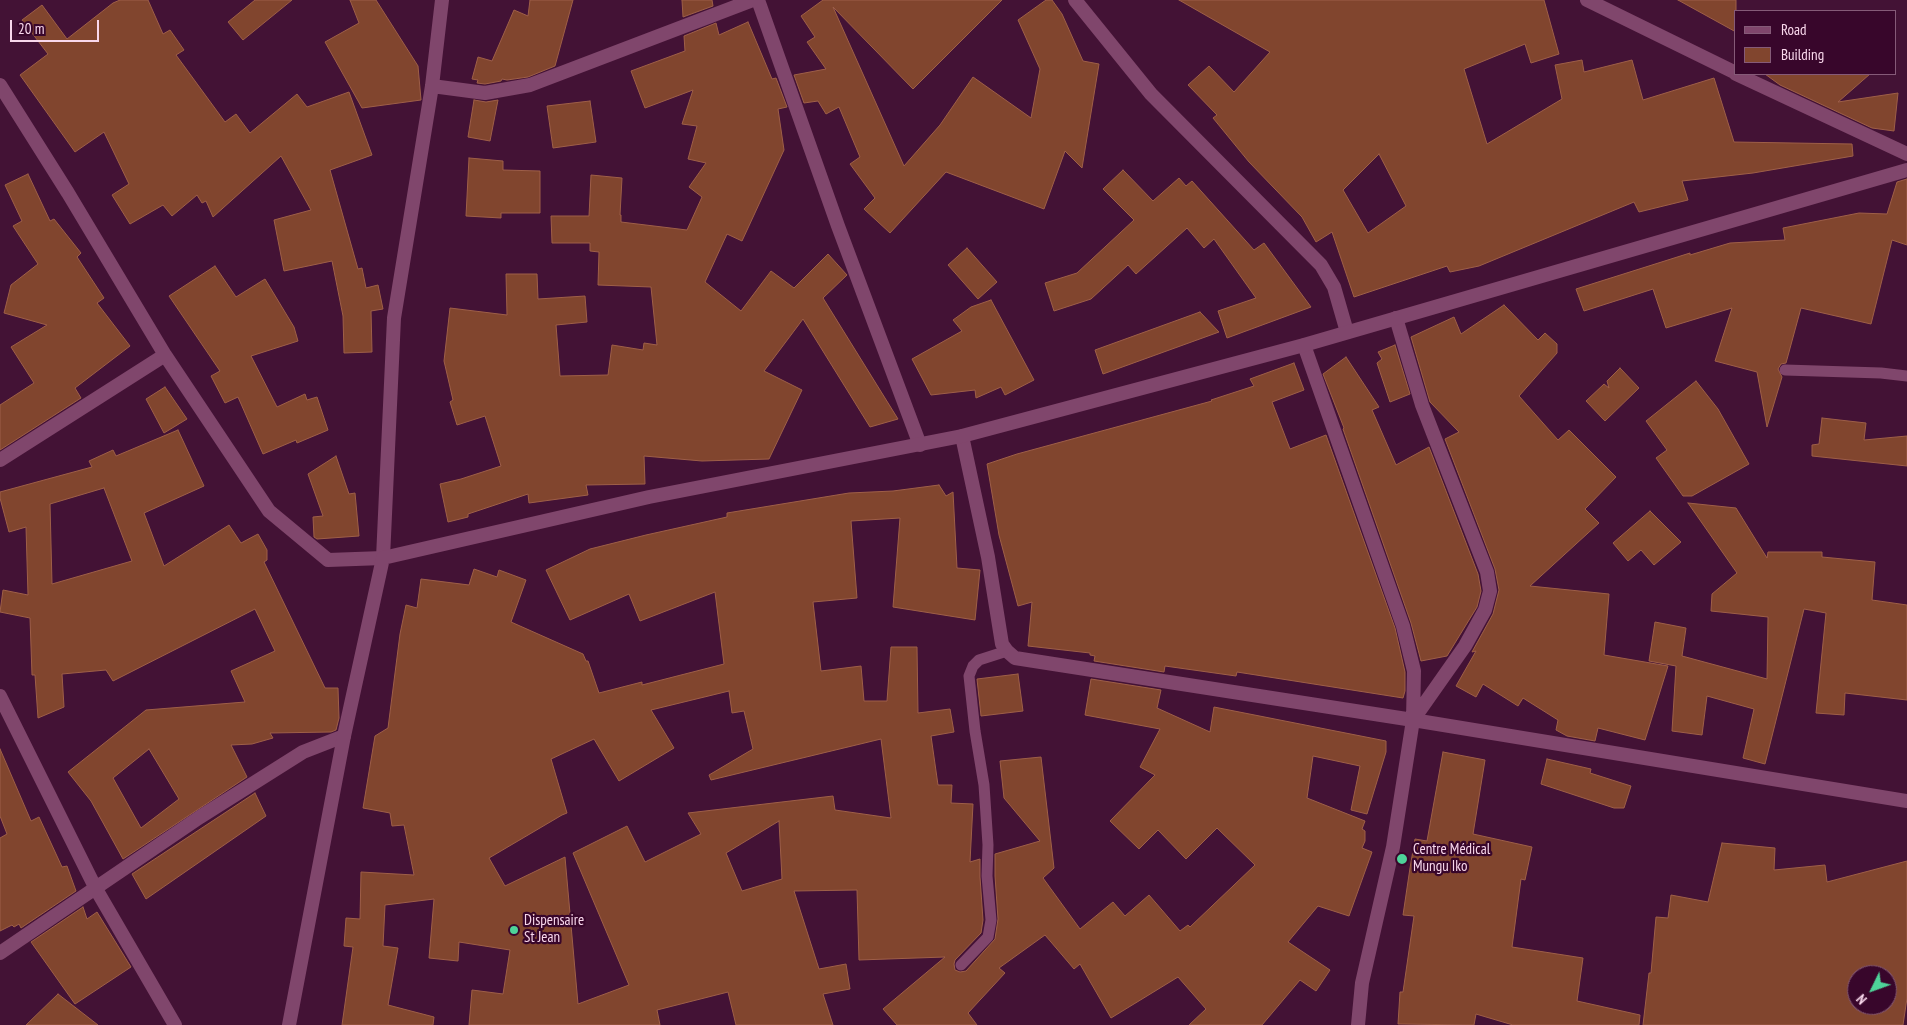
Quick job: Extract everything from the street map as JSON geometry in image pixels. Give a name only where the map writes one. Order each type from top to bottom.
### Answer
[{"type":"street","points":[[289,1025],[344,736],[383,558],[394,318],[432,86],[442,0]]},
{"type":"street","points":[[432,86],[485,93],[530,85],[752,0]]},
{"type":"street","points":[[758,0],[838,226],[920,446]]},
{"type":"street","points":[[1075,0],[1151,94],[1321,265],[1334,287],[1347,332]]},
{"type":"street","points":[[1587,0],[1734,73]]},
{"type":"street","points":[[1738,75],[1907,154]]},
{"type":"street","points":[[0,85],[68,193],[165,355],[269,511],[328,560],[383,558],[649,497],[920,446],[962,436],[1304,345],[1907,170]]},
{"type":"street","points":[[1396,318],[1422,405],[1487,572],[1490,591],[1485,610],[1466,646],[1414,720]]},
{"type":"street","points":[[1304,345],[1403,626],[1414,671],[1414,720],[1393,847],[1362,983],[1358,1025]]},
{"type":"street","points":[[0,460],[165,355]]},
{"type":"street","points":[[962,436],[988,557],[1002,644],[1015,658],[1414,720],[1907,801]]},
{"type":"street","points":[[0,696],[96,888],[175,1025]]},
{"type":"street","points":[[0,953],[200,817],[303,752],[344,736]]},
{"type":"lane","points":[[1785,370],[1881,373],[1907,376]]},
{"type":"lane","points":[[961,965],[988,937],[991,920],[987,876],[988,845],[984,785],[975,731],[969,676],[973,666],[979,660],[1007,651]]},
{"type":"building","points":[[120,0],[148,0],[163,34],[170,30],[184,50],[176,55],[225,122],[236,114],[250,133],[297,94],[307,107],[349,92],[372,155],[330,170],[358,269],[362,268],[366,288],[378,285],[383,309],[371,311],[372,352],[344,353],[343,316],[332,261],[284,271],[274,220],[311,210],[281,156],[213,217],[206,201],[202,203],[197,195],[172,216],[163,205],[130,224],[112,195],[129,184],[104,132],[75,152],[20,75],[48,54],[22,20],[42,5],[67,39],[113,3]]},
{"type":"building","points":[[255,0],[292,0],[243,40],[228,22]]},
{"type":"building","points":[[350,0],[376,0],[418,66],[421,100],[362,108],[325,42],[359,23]]},
{"type":"building","points":[[530,0],[573,0],[555,66],[528,77],[502,79],[501,81],[485,84],[477,83],[478,80],[472,79],[478,57],[492,61],[514,10],[528,16]]},
{"type":"building","points":[[682,0],[712,0],[713,6],[683,17]]},
{"type":"building","points":[[823,0],[1002,0],[913,89],[833,7],[904,166],[940,125],[973,77],[1031,118],[1040,69],[1018,20],[1046,0],[1052,0],[1062,14],[1083,61],[1099,64],[1082,168],[1065,151],[1044,209],[946,172],[890,233],[864,209],[875,198],[850,164],[860,157],[839,107],[826,114],[818,101],[804,103],[794,75],[826,69],[807,42],[815,37],[801,16]]},
{"type":"building","points":[[1179,0],[1544,0],[1559,54],[1531,63],[1525,44],[1464,69],[1487,144],[1562,99],[1555,65],[1582,60],[1584,72],[1632,60],[1643,100],[1714,78],[1734,142],[1852,144],[1853,156],[1753,173],[1682,181],[1688,200],[1639,212],[1634,202],[1479,266],[1450,272],[1447,266],[1354,297],[1332,232],[1316,242],[1302,217],[1249,162],[1213,118],[1217,115],[1188,85],[1209,66],[1234,92],[1270,52]],"holes":[[[1379,154],[1406,206],[1368,233],[1343,190]]]},
{"type":"building","points":[[1678,0],[1736,0],[1734,31]]},
{"type":"building","points":[[748,22],[772,79],[776,78],[787,107],[778,109],[784,150],[742,241],[727,234],[705,282],[741,311],[771,271],[794,288],[828,254],[847,275],[823,298],[898,419],[870,427],[803,319],[764,371],[802,390],[769,459],[702,461],[644,456],[645,484],[586,485],[588,495],[529,503],[528,494],[468,514],[468,517],[448,522],[440,484],[501,466],[485,416],[457,425],[450,402],[453,400],[444,361],[450,308],[507,315],[506,274],[537,274],[538,299],[585,296],[587,322],[556,325],[560,376],[608,375],[612,345],[643,350],[644,343],[657,345],[651,287],[598,285],[599,252],[590,251],[590,243],[552,243],[551,216],[589,216],[591,175],[622,178],[621,222],[687,230],[702,197],[689,187],[706,163],[688,159],[697,126],[682,124],[693,90],[645,108],[631,71],[685,51],[684,36],[716,23],[719,35]]},
{"type":"building","points":[[1766,75],[1869,75],[1838,102],[1898,93],[1894,131],[1872,128],[1780,85]]},
{"type":"building","points":[[474,100],[486,102],[498,100],[490,141],[468,137]]},
{"type":"building","points":[[590,101],[596,142],[553,148],[547,106]]},
{"type":"building","points":[[469,158],[503,161],[503,170],[540,171],[540,213],[501,213],[501,218],[466,216]]},
{"type":"building","points":[[1123,170],[1153,201],[1179,178],[1186,186],[1192,181],[1254,250],[1264,243],[1311,307],[1227,338],[1218,311],[1256,298],[1214,239],[1204,248],[1187,228],[1136,274],[1128,265],[1091,299],[1054,311],[1045,283],[1077,273],[1134,220],[1103,189]]},
{"type":"building","points":[[28,174],[50,221],[54,219],[81,253],[77,257],[104,298],[97,303],[130,346],[75,388],[81,398],[0,450],[0,405],[34,383],[11,347],[47,325],[4,313],[11,285],[38,264],[13,226],[22,221],[5,185]]},
{"type":"building","points":[[1907,179],[1907,245],[1892,240],[1871,324],[1801,308],[1786,363],[1781,364],[1778,369],[1782,377],[1767,427],[1757,372],[1715,361],[1732,308],[1666,328],[1653,289],[1584,311],[1576,289],[1690,253],[1690,255],[1730,243],[1785,240],[1783,228],[1859,213],[1887,214],[1897,182]]},
{"type":"building","points":[[967,248],[997,282],[978,299],[948,265]]},
{"type":"building","points":[[215,266],[236,297],[265,279],[294,327],[298,341],[251,356],[277,407],[305,394],[307,400],[317,397],[328,430],[297,443],[296,440],[263,454],[238,397],[225,403],[211,376],[220,371],[169,296]]},
{"type":"building","points":[[991,300],[1034,380],[1005,395],[1001,387],[976,398],[975,390],[931,395],[912,359],[962,331],[953,320],[971,307]]},
{"type":"building","points":[[1504,305],[1538,340],[1545,333],[1557,344],[1557,353],[1519,396],[1558,440],[1569,430],[1616,477],[1585,509],[1599,523],[1530,586],[1609,594],[1604,655],[1668,666],[1645,740],[1598,728],[1595,741],[1567,736],[1556,730],[1558,720],[1523,698],[1518,706],[1483,684],[1476,697],[1456,686],[1476,651],[1472,652],[1493,614],[1499,590],[1495,569],[1445,439],[1459,432],[1430,402],[1411,337],[1454,317],[1461,334]]},
{"type":"building","points":[[1200,312],[1219,332],[1103,374],[1095,350]]},
{"type":"building","points":[[1395,345],[1410,394],[1390,402],[1377,363],[1382,359],[1378,352]]},
{"type":"building","points":[[1346,357],[1379,407],[1372,410],[1396,465],[1429,447],[1478,574],[1481,591],[1477,607],[1447,656],[1421,661],[1411,623],[1344,428],[1323,374]]},
{"type":"building","points":[[1294,363],[1304,390],[1272,402],[1290,449],[1326,435],[1395,628],[1405,672],[1403,698],[1237,672],[1236,676],[1165,666],[1164,672],[1094,661],[1095,656],[1090,655],[1090,653],[1028,646],[1032,602],[1018,606],[999,535],[987,464],[1017,454],[1212,401],[1254,386],[1250,379]]},
{"type":"building","points":[[1620,368],[1639,388],[1605,421],[1586,401],[1604,384],[1609,388],[1607,381]]},
{"type":"building","points":[[1696,381],[1718,409],[1749,464],[1692,496],[1683,496],[1656,458],[1667,450],[1646,421]]},
{"type":"building","points":[[165,387],[187,419],[164,433],[146,399]]},
{"type":"building","points":[[1822,418],[1866,423],[1864,440],[1907,436],[1907,466],[1812,456],[1812,445],[1819,444]]},
{"type":"building","points":[[178,430],[204,486],[144,513],[164,566],[229,525],[241,543],[258,534],[267,550],[267,560],[264,562],[325,688],[338,688],[339,718],[336,730],[331,732],[270,733],[273,738],[252,744],[231,745],[247,777],[123,859],[91,801],[68,772],[146,710],[245,702],[231,671],[275,651],[255,609],[113,681],[106,670],[62,674],[64,707],[38,718],[35,675],[32,675],[30,618],[0,612],[3,590],[28,595],[26,527],[9,532],[0,492],[92,467],[89,461],[113,450],[116,456]],"holes":[[[104,488],[132,561],[52,584],[50,504]],[[149,749],[179,799],[141,828],[113,778]]]},
{"type":"building","points":[[336,456],[349,494],[355,493],[359,536],[317,539],[314,537],[313,517],[323,516],[308,474]]},
{"type":"building","points":[[939,485],[946,496],[953,492],[957,568],[980,570],[975,620],[893,607],[900,518],[851,521],[857,598],[813,602],[821,671],[861,666],[864,701],[887,701],[891,647],[917,647],[918,713],[950,709],[954,732],[931,736],[938,785],[952,785],[951,803],[973,804],[970,862],[980,859],[983,920],[981,933],[955,960],[955,970],[960,972],[966,971],[995,939],[998,919],[995,854],[1040,841],[1004,798],[1000,761],[1041,757],[1054,868],[1043,878],[1080,929],[1113,902],[1125,916],[1149,895],[1180,931],[1188,925],[1190,927],[1255,865],[1217,828],[1186,859],[1158,830],[1139,849],[1110,821],[1155,775],[1140,767],[1160,729],[1085,715],[1091,679],[1161,690],[1157,708],[1210,732],[1214,707],[1386,741],[1386,752],[1367,814],[1351,810],[1360,766],[1313,756],[1307,798],[1365,821],[1362,829],[1365,831],[1365,841],[1362,848],[1372,852],[1349,916],[1318,906],[1288,942],[1330,970],[1316,991],[1300,980],[1262,1025],[1189,1025],[1206,1009],[1178,977],[1111,1018],[1080,964],[1074,969],[1045,935],[999,968],[1005,973],[968,1013],[977,1025],[897,1025],[883,1009],[945,957],[859,960],[857,890],[794,891],[819,969],[846,964],[850,989],[823,994],[833,1025],[736,1025],[728,992],[657,1010],[660,1025],[469,1025],[472,990],[503,994],[510,950],[459,942],[458,961],[429,958],[434,899],[385,905],[383,946],[398,948],[388,1005],[434,1017],[433,1025],[342,1025],[353,947],[344,946],[346,918],[360,919],[361,872],[414,875],[404,825],[392,826],[390,813],[363,808],[375,736],[388,728],[400,634],[406,605],[417,608],[421,579],[469,585],[474,569],[497,577],[499,570],[526,580],[511,622],[583,654],[586,661],[588,661],[599,693],[642,682],[642,685],[724,664],[715,592],[640,621],[629,594],[570,620],[546,570],[590,549],[727,517],[727,513],[849,493],[893,491]],"holes":[[[729,691],[732,713],[744,711],[753,749],[709,775],[711,780],[881,739],[891,818],[835,810],[833,796],[688,813],[701,834],[645,862],[627,826],[573,853],[629,985],[578,1004],[565,857],[505,886],[489,858],[567,813],[551,759],[594,739],[619,781],[674,748],[651,710]],[[779,821],[782,879],[742,891],[726,853]]]},
{"type":"building","points":[[1688,503],[1736,508],[1767,558],[1768,552],[1822,552],[1822,557],[1875,562],[1872,600],[1907,605],[1907,700],[1845,693],[1844,715],[1816,713],[1826,613],[1804,609],[1765,764],[1743,758],[1754,709],[1707,696],[1702,735],[1672,731],[1676,666],[1649,661],[1655,622],[1686,628],[1682,656],[1767,679],[1768,617],[1711,611],[1712,594],[1737,573]]},
{"type":"building","points":[[1650,511],[1681,542],[1654,565],[1641,550],[1628,561],[1613,543]]},
{"type":"building","points":[[1018,674],[1023,711],[981,716],[977,679]]},
{"type":"building","points":[[0,749],[31,821],[39,817],[62,867],[67,866],[76,891],[21,928],[19,924],[14,927],[12,925],[0,931],[0,838],[7,834],[0,816]]},
{"type":"building","points":[[1443,752],[1485,760],[1473,834],[1532,847],[1525,880],[1521,879],[1512,947],[1583,958],[1577,1001],[1640,1015],[1639,1025],[1513,1025],[1476,1014],[1474,1025],[1398,1024],[1400,992],[1403,992],[1414,916],[1403,915],[1410,868],[1415,839],[1427,841]]},
{"type":"building","points":[[1547,759],[1591,769],[1590,773],[1631,786],[1624,808],[1614,808],[1541,784]]},
{"type":"building","points":[[255,793],[266,816],[146,899],[132,874]]},
{"type":"building","points":[[1722,843],[1775,848],[1774,870],[1825,865],[1827,882],[1907,861],[1907,998],[1903,1025],[1643,1025],[1649,973],[1651,973],[1656,917],[1668,918],[1671,895],[1708,902]]},
{"type":"building","points":[[83,907],[87,919],[97,912],[131,967],[75,1004],[31,942]]},
{"type":"building","points":[[58,994],[98,1025],[26,1025]]},
{"type":"place","name":"Centre Médical Mungu Iko","points":[[1402,859]]},
{"type":"place","name":"Dispensaire St Jean","points":[[514,930]]}]
